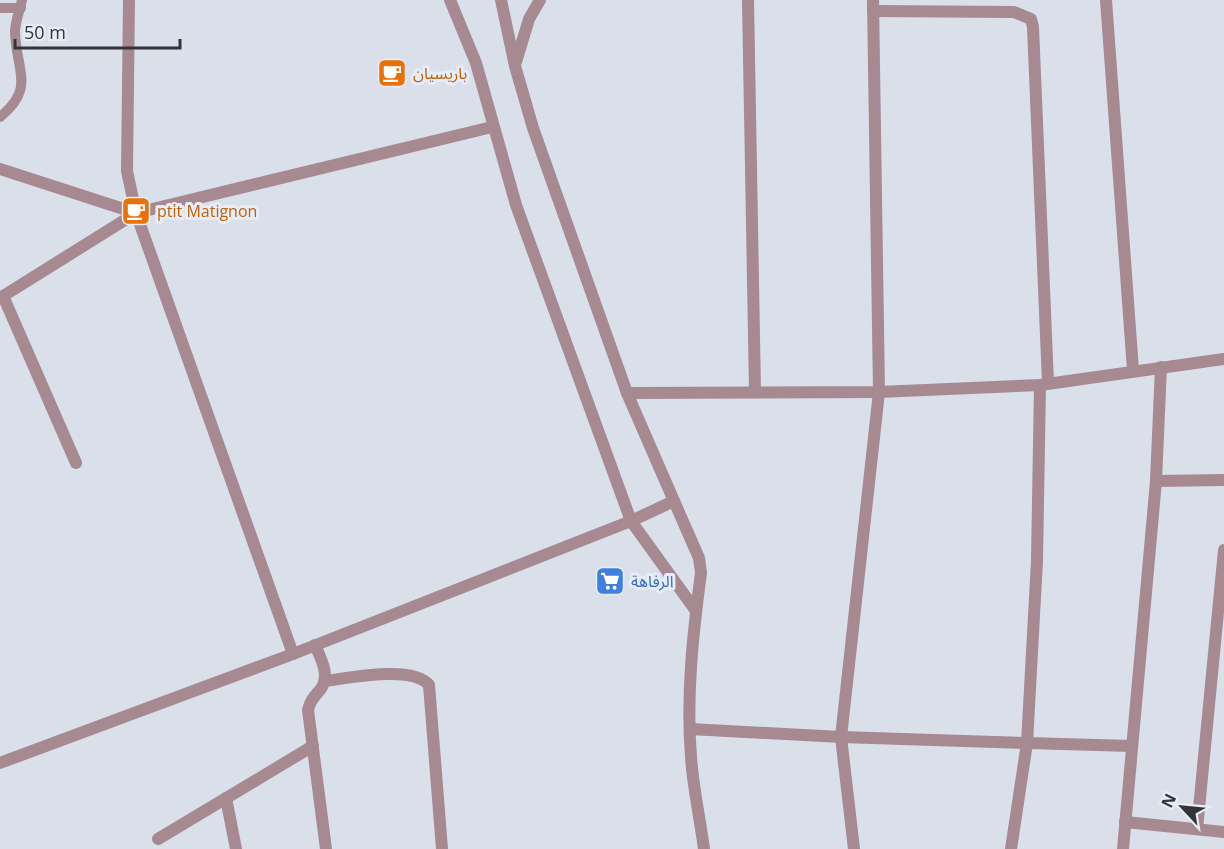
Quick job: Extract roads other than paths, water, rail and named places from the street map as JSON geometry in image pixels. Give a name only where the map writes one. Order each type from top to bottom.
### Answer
[{"type":"street","points":[[129,0],[127,171],[136,213],[293,654]]},
{"type":"street","points":[[450,0],[476,63],[492,127],[516,205],[631,521],[696,611]]},
{"type":"street","points":[[501,0],[515,66],[533,128],[627,393],[699,558],[701,573],[696,611],[690,729],[694,787],[704,849]]},
{"type":"street","points":[[515,66],[520,42],[540,0]]},
{"type":"street","points":[[748,0],[755,392]]},
{"type":"street","points":[[1106,0],[1133,370]]},
{"type":"street","points":[[854,849],[841,737],[879,392],[873,6],[1014,12],[1031,19],[1033,27],[1039,127],[1044,384],[1027,743],[1011,849]]},
{"type":"street","points":[[76,463],[2,297],[136,213],[492,127]]},
{"type":"street","points":[[0,169],[136,213]]},
{"type":"street","points":[[627,393],[879,392],[1044,384],[1224,358]]},
{"type":"street","points":[[1124,849],[1156,482],[1161,367]]},
{"type":"street","points":[[1156,482],[1224,480]]},
{"type":"street","points":[[0,763],[293,654],[631,521],[674,501]]},
{"type":"street","points":[[1197,829],[1224,550]]},
{"type":"street","points":[[315,645],[324,669],[325,681],[309,704],[326,849]]},
{"type":"street","points":[[325,681],[407,675],[424,679],[429,685],[442,849]]},
{"type":"street","points":[[690,729],[841,737],[1132,746]]},
{"type":"street","points":[[158,839],[313,746]]},
{"type":"street","points":[[226,798],[236,849]]},
{"type":"street","points":[[1125,822],[1224,832]]},
{"type":"lane","points":[[0,8],[21,4],[15,30],[21,83],[17,104],[0,117]]},
{"type":"place","name":"باريسيان","points":[[392,73]]},
{"type":"place","name":"ptit Matignon","points":[[136,211]]},
{"type":"place","name":"الرفاهة","points":[[610,581]]}]
